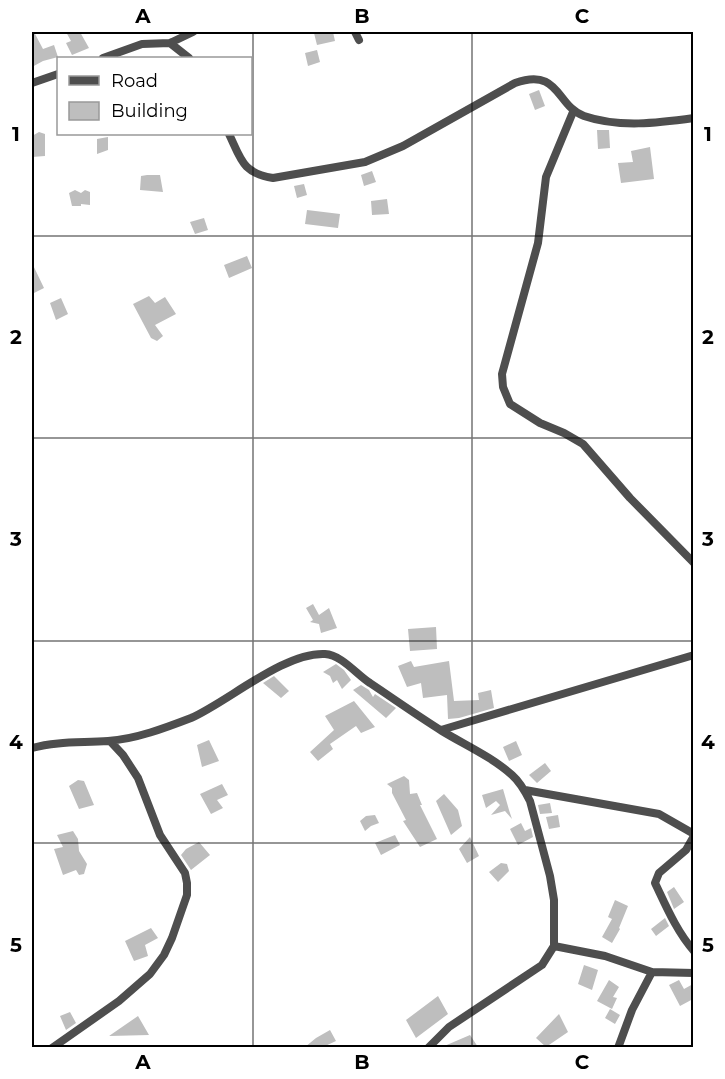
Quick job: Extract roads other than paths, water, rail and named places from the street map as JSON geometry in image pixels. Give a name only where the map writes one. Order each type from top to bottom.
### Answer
[{"type":"street","points":[[106,57],[142,44],[170,43],[191,32]]},
{"type":"street","points":[[170,43],[188,57]]},
{"type":"street","points":[[32,83],[57,74]]},
{"type":"street","points":[[229,135],[242,162],[250,172],[273,178],[365,162],[403,146],[515,83],[527,79],[540,80],[551,85],[573,112],[585,117],[637,124],[693,118]]},
{"type":"street","points":[[573,112],[546,177],[538,243],[502,374],[503,387],[510,404],[540,423],[564,432],[583,444],[636,504],[693,563]]},
{"type":"street","points":[[32,748],[50,743],[110,741],[155,731],[193,717],[243,686],[298,659],[327,654],[338,658],[363,679],[511,774],[525,790],[530,801],[550,876],[554,900],[554,945],[542,965],[536,970],[449,1027],[428,1047]]},
{"type":"street","points":[[441,730],[693,655]]},
{"type":"street","points":[[52,1047],[119,1001],[150,974],[164,955],[172,938],[187,895],[184,873],[160,835],[138,778],[123,755],[110,741]]},
{"type":"street","points":[[525,790],[659,814],[693,835],[686,850],[659,873],[655,883],[665,905],[693,951]]},
{"type":"street","points":[[554,945],[605,956],[652,972],[693,973]]},
{"type":"street","points":[[618,1047],[632,1010],[652,972]]}]
